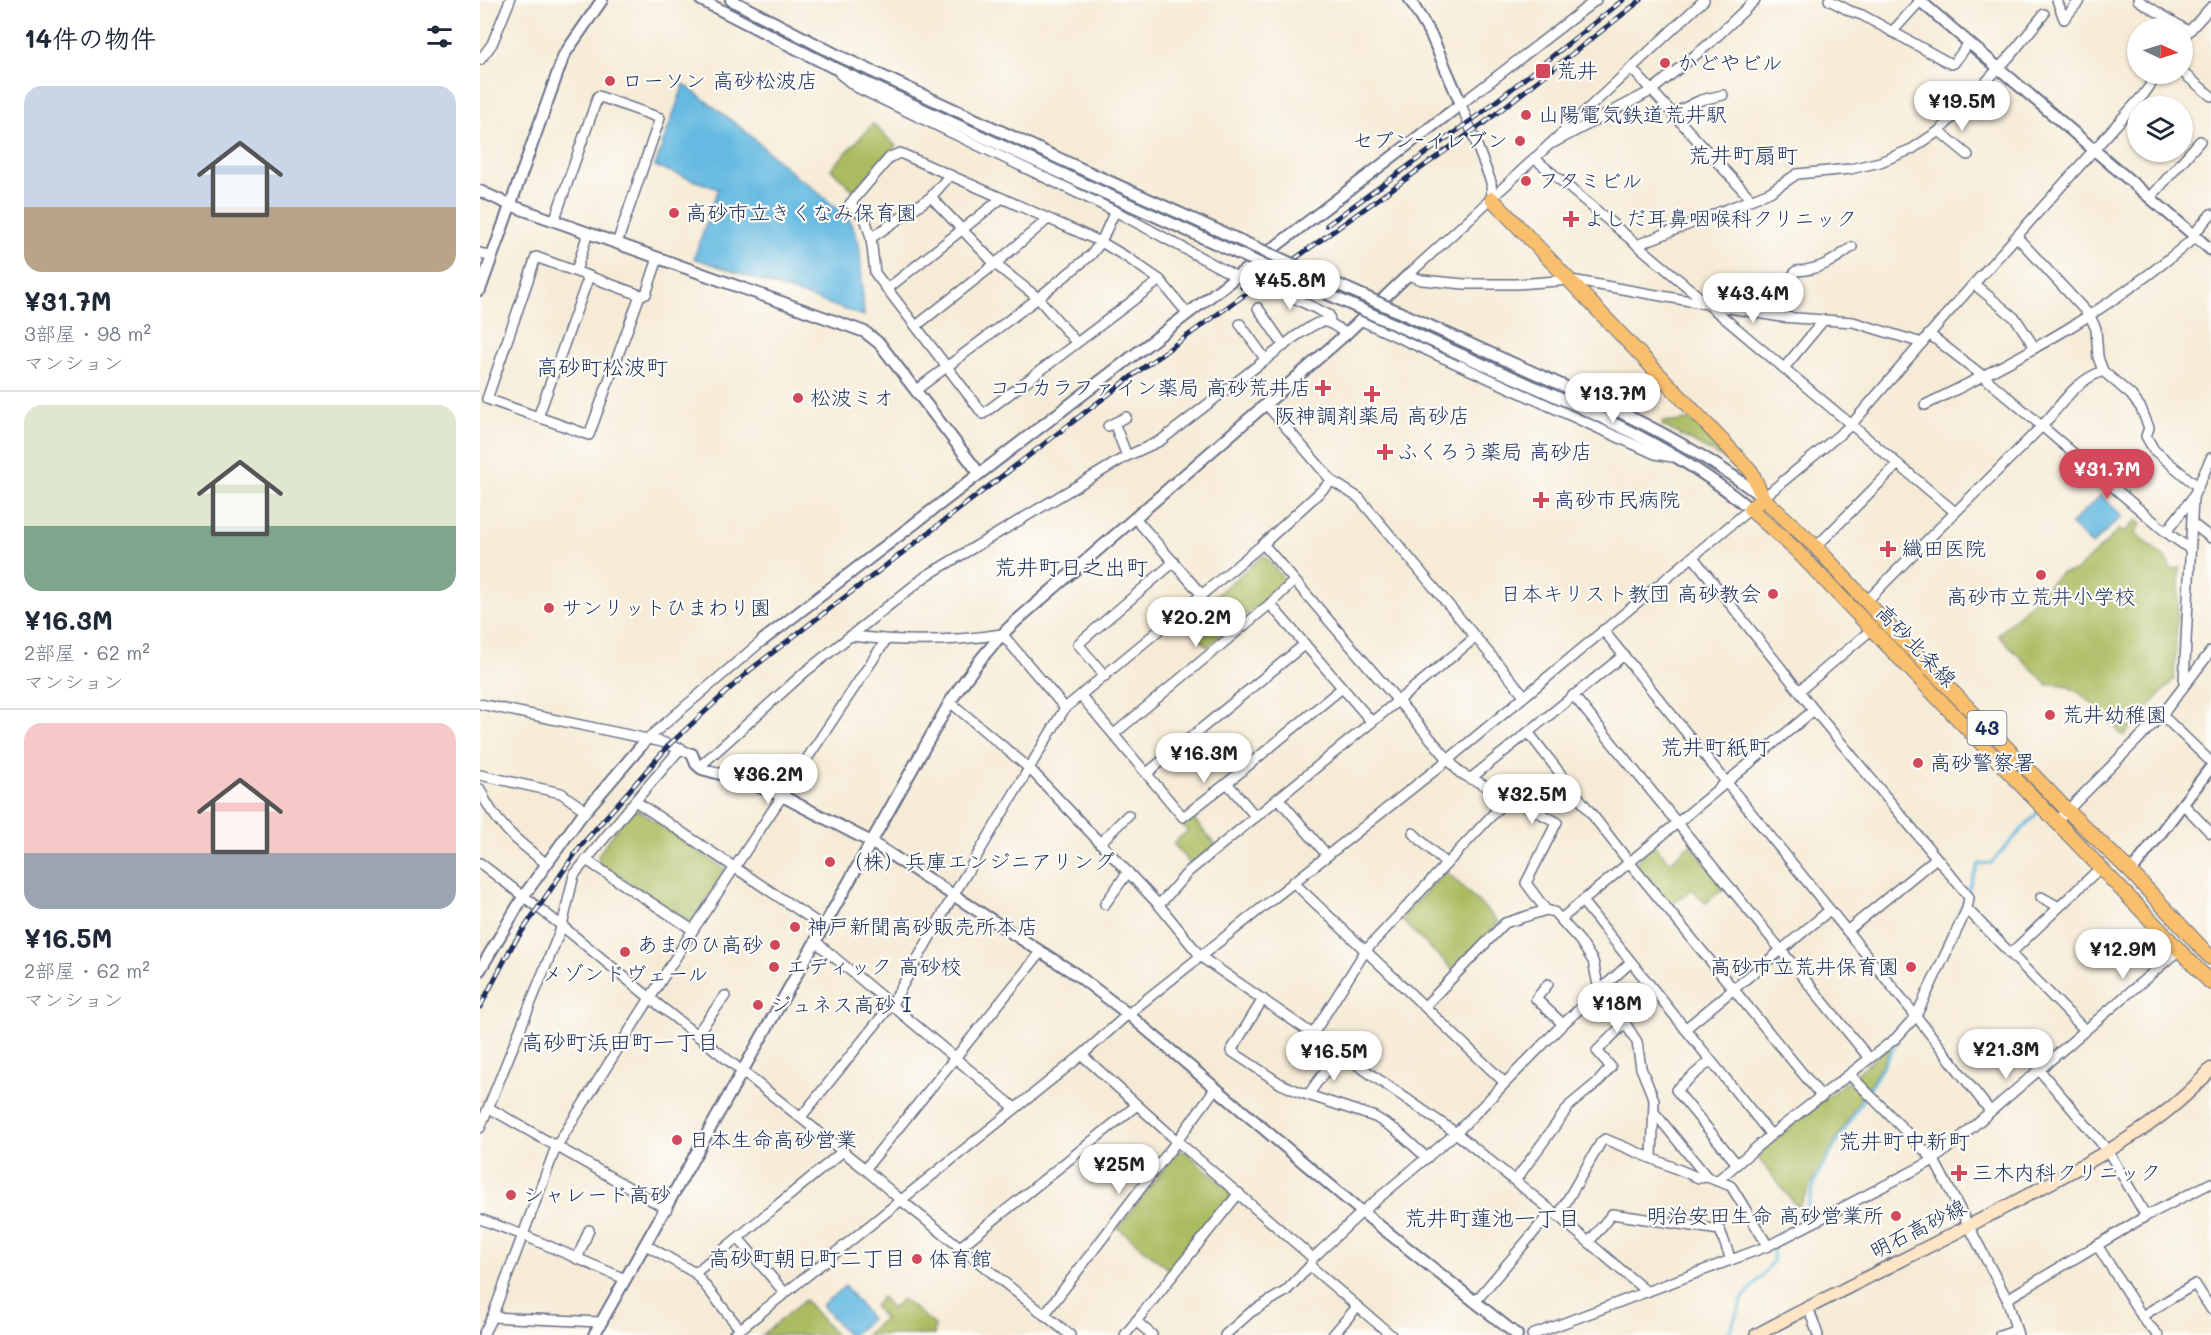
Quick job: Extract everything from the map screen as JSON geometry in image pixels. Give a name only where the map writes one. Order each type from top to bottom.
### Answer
[{"type":"main road","name":"高砂北条線","points":[[1492,199],[1751,471],[1763,498],[1816,547],[1866,602],[2067,810],[2131,872],[2211,958]]},
{"type":"main road","points":[[1750,509],[1763,498]]},
{"type":"main road","name":"高砂北条線","points":[[1750,509],[1796,550],[2211,983]]},
{"type":"main road","name":"明石高砂線","points":[[1756,1335],[2108,1152],[2173,1107],[2211,1069]]},
{"type":"street","points":[[480,60],[492,44],[510,0]]},
{"type":"street","points":[[480,290],[564,55],[602,0]]},
{"type":"street","points":[[646,1245],[695,1273],[737,1332],[1082,1055],[1128,1014],[1449,759],[1750,509],[1734,495],[1626,429],[1080,182],[834,68],[700,0]]},
{"type":"street","points":[[731,0],[837,55],[1086,171],[1629,416],[1736,477],[1763,498],[1851,425],[2151,84]]},
{"type":"street","points":[[1410,0],[1432,37],[1461,104],[1491,182],[1492,199]]},
{"type":"street","points":[[480,970],[523,897],[546,864],[586,811],[647,739],[763,640],[1596,0]]},
{"type":"street","points":[[594,1335],[667,1209],[950,702],[972,669],[1002,634],[1346,334],[1704,0]]},
{"type":"street","points":[[1546,147],[1651,91],[1701,52],[1755,0]]},
{"type":"street","points":[[1830,0],[1951,64],[1969,43]]},
{"type":"street","points":[[1892,32],[1919,0],[2211,250]]},
{"type":"street","points":[[2057,0],[2064,19],[2080,0]]},
{"type":"street","points":[[2138,0],[2162,18]]},
{"type":"street","points":[[2193,26],[2211,7]]},
{"type":"street","points":[[1637,245],[1770,192],[1797,174],[1850,169],[1880,162],[1912,149],[1939,131],[1997,67],[2010,56],[2044,14]]},
{"type":"street","points":[[834,68],[856,87],[1114,211],[1235,276]]},
{"type":"street","points":[[1630,68],[1751,199]]},
{"type":"street","points":[[2193,81],[2211,96]]},
{"type":"street","points":[[1672,114],[1701,99],[1723,95]]},
{"type":"street","points":[[554,221],[598,96],[660,117],[617,243]]},
{"type":"street","points":[[1939,131],[1968,155]]},
{"type":"street","points":[[2150,198],[2200,141]]},
{"type":"street","points":[[1160,280],[983,414],[875,273],[871,238],[864,218],[850,204],[890,157],[900,153],[1101,242],[1160,280],[1187,313]]},
{"type":"street","points":[[1534,158],[1955,512]]},
{"type":"street","points":[[871,238],[931,197],[950,175]]},
{"type":"street","points":[[480,191],[510,205],[865,332],[880,344],[979,473]]},
{"type":"street","points":[[931,197],[995,264],[1038,298],[1076,342]]},
{"type":"street","points":[[887,289],[1002,198]]},
{"type":"street","points":[[916,390],[1091,255],[1101,242],[1114,211]]},
{"type":"street","points":[[1925,405],[2035,348],[2090,316],[2145,277],[2194,236],[2211,214]]},
{"type":"street","points":[[916,326],[1048,219]]},
{"type":"street","points":[[576,271],[588,233]]},
{"type":"street","points":[[2017,237],[2090,316],[2096,329],[2098,357],[2103,371],[2131,395],[2141,408],[2148,426],[2146,436],[2154,450],[2198,487]]},
{"type":"street","points":[[1765,314],[1796,271],[1811,270],[1829,263],[1852,247]]},
{"type":"street","points":[[480,253],[491,258]]},
{"type":"street","points":[[640,295],[589,435],[487,399],[536,257],[640,295],[646,294],[658,258]]},
{"type":"street","points":[[1408,274],[1422,280],[1464,284],[1517,284],[1571,280],[1765,314],[1853,322],[1922,343]]},
{"type":"street","points":[[538,417],[589,276]]},
{"type":"street","points":[[1974,284],[2016,320],[2035,348]]},
{"type":"street","points":[[1269,286],[1329,315],[1330,322]]},
{"type":"street","points":[[1258,308],[1284,346]]},
{"type":"street","points":[[1360,320],[1654,453],[1677,459]]},
{"type":"street","points":[[699,767],[805,672],[926,576],[1126,456],[1160,441],[1320,321],[1330,322],[1346,334]]},
{"type":"street","points":[[1784,368],[1823,321]]},
{"type":"street","points":[[1240,324],[1266,360]]},
{"type":"street","points":[[1929,334],[1983,376],[2166,532],[2190,549]]},
{"type":"street","points":[[1866,602],[2042,427],[2077,385],[2087,377],[2103,371]]},
{"type":"street","points":[[1266,404],[1332,481],[1359,498],[1524,695]]},
{"type":"street","points":[[1126,417],[1111,425],[1126,456]]},
{"type":"street","points":[[2166,532],[2193,497],[2211,458]]},
{"type":"street","points":[[1816,547],[1897,465]]},
{"type":"street","points":[[801,1118],[892,1004],[953,896],[1065,708],[1263,544],[1332,481]]},
{"type":"street","points":[[2184,684],[2193,497]]},
{"type":"street","points":[[1136,518],[1202,595]]},
{"type":"street","points":[[2193,524],[2211,538]]},
{"type":"street","points":[[1263,544],[1460,773],[1557,822],[1526,883],[1546,910]]},
{"type":"street","points":[[1693,557],[1814,710],[1935,859],[1969,897],[1967,909],[1916,1016],[1896,1038],[1771,1135],[1717,1181]]},
{"type":"street","points":[[1105,676],[1078,644],[1174,562]]},
{"type":"street","points":[[1114,734],[1270,604],[1294,581]]},
{"type":"street","points":[[1270,604],[1372,722]]},
{"type":"street","points":[[1603,630],[1916,1016],[1990,1111]]},
{"type":"street","points":[[1799,691],[1871,630]]},
{"type":"street","points":[[852,636],[886,640],[968,640],[1002,634]]},
{"type":"street","points":[[1002,634],[1065,708]]},
{"type":"street","points":[[1159,905],[1188,872],[1476,637]]},
{"type":"street","points":[[483,1335],[524,1235],[556,1147],[693,930],[886,640]]},
{"type":"street","points":[[1147,773],[1305,644]]},
{"type":"street","points":[[2057,821],[2162,715],[2211,651]]},
{"type":"street","points":[[1470,779],[1624,655]]},
{"type":"street","points":[[1081,696],[1183,816],[1227,783],[1342,688]]},
{"type":"street","points":[[1574,695],[1869,1058]]},
{"type":"street","points":[[950,702],[1030,769],[1159,905],[1201,957],[1456,1133],[1555,1213],[1647,1292]]},
{"type":"street","points":[[480,704],[681,748],[692,754],[693,760],[699,767],[742,780],[782,796],[871,842],[1077,975],[1128,1014],[1362,1212],[1517,1335]]},
{"type":"street","points":[[1562,918],[1814,710]]},
{"type":"street","points":[[2162,715],[2211,762]]},
{"type":"street","points":[[1528,732],[1629,862],[1822,1097]]},
{"type":"street","points":[[480,1128],[562,926],[574,876],[634,801],[681,748]]},
{"type":"street","points":[[2131,872],[2211,767]]},
{"type":"street","points":[[480,775],[561,793],[586,811]]},
{"type":"street","points":[[1227,783],[1256,817]]},
{"type":"street","points":[[480,789],[496,819],[514,839],[546,864]]},
{"type":"street","points":[[1278,798],[1328,855]]},
{"type":"street","points":[[1313,1034],[1366,950],[1508,798]]},
{"type":"street","points":[[634,801],[824,927]]},
{"type":"street","points":[[2183,804],[2211,833]]},
{"type":"street","points":[[1100,843],[1128,815]]},
{"type":"street","points":[[1413,834],[1446,864]]},
{"type":"street","points":[[1846,931],[1935,859]]},
{"type":"street","points":[[586,860],[693,930]]},
{"type":"street","points":[[480,863],[865,1168],[902,1201],[1070,1335]]},
{"type":"street","points":[[2010,954],[2101,867]]},
{"type":"street","points":[[1105,904],[1128,872]]},
{"type":"street","points":[[1293,882],[1504,1082]]},
{"type":"street","points":[[2041,897],[2059,907]]},
{"type":"street","points":[[1582,901],[1771,1135]]},
{"type":"street","points":[[1967,909],[2085,1030]]},
{"type":"street","points":[[1425,1006],[1505,923],[1546,910],[1554,912],[1580,940],[1593,961],[1599,990],[1637,1042],[1641,1068],[1654,1100],[1652,1158]]},
{"type":"street","points":[[1685,1029],[1830,910]]},
{"type":"street","points":[[816,942],[1015,1108]]},
{"type":"street","points":[[1532,1335],[1768,1246],[1934,1160],[2179,950]]},
{"type":"street","points":[[865,1168],[1041,952]]},
{"type":"street","points":[[1225,1335],[1251,1312],[1286,1291],[1311,1262],[1362,1212],[1456,1133],[1563,1024],[1630,962]]},
{"type":"street","points":[[1548,984],[1536,999],[1563,1024]]},
{"type":"street","points":[[696,1035],[725,996]]},
{"type":"street","points":[[1263,999],[1231,1051],[1281,1084],[1375,1117],[1396,1130],[1426,1158]]},
{"type":"street","points":[[1515,1180],[1570,1105],[1599,1081],[1611,1067],[1597,1051],[1625,1023]]},
{"type":"street","points":[[1308,1095],[1339,1052]]},
{"type":"street","points":[[1082,1055],[1177,1141],[1239,1193],[1358,1307],[1391,1335]]},
{"type":"street","points":[[1710,1060],[1676,1090],[1737,1164]]},
{"type":"street","points":[[2040,1071],[2108,1152],[2146,1216]]},
{"type":"street","points":[[1850,1075],[1934,1160],[2007,1299],[2017,1333],[2000,1335]]},
{"type":"street","points":[[1044,1315],[1215,1089]]},
{"type":"street","points":[[960,1247],[1137,1105]]},
{"type":"street","points":[[489,1107],[667,1209]]},
{"type":"street","points":[[1654,1112],[1707,1177]]},
{"type":"street","points":[[1475,1302],[1555,1213],[1605,1139],[1699,1178],[1707,1177],[1731,1186],[1768,1246]]},
{"type":"street","points":[[695,1273],[842,1152]]},
{"type":"street","points":[[2007,1299],[2146,1216],[2211,1183]]},
{"type":"street","points":[[1125,1335],[1239,1193]]},
{"type":"street","points":[[1589,1242],[1612,1214],[1720,1230],[1731,1260]]},
{"type":"street","points":[[480,1219],[524,1235],[625,1279]]},
{"type":"street","points":[[577,1259],[589,1230]]},
{"type":"street","points":[[738,1238],[785,1293]]},
{"type":"street","points":[[2097,1245],[2142,1316],[2158,1335]]},
{"type":"street","points":[[2142,1316],[2195,1284],[2211,1309]]},
{"type":"street","points":[[1333,1335],[1358,1307]]},
{"type":"street","points":[[1808,1307],[1818,1335]]},
{"type":"street","points":[[492,1317],[600,1322]]},
{"type":"street","points":[[1136,1321],[1152,1335]]},
{"type":"green space","points":[[873,124],[896,146],[854,191],[831,169]]},
{"type":"green space","points":[[1689,419],[1694,423],[1697,422],[1740,468],[1738,470],[1721,457],[1662,425],[1663,421],[1677,422]]},
{"type":"green space","points":[[2137,520],[2141,524],[2135,533],[2168,560],[2169,567],[2180,568],[2174,679],[2123,736],[2099,710],[2079,693],[2058,684],[2048,685],[1998,635],[2061,573],[2076,571],[2120,529],[2124,532]]},
{"type":"green space","points":[[1264,555],[1286,582],[1207,647],[1185,621]]},
{"type":"green space","points":[[630,810],[638,810],[726,870],[691,923],[599,863],[598,855]]},
{"type":"green space","points":[[1191,816],[1216,845],[1191,865],[1173,843],[1188,831],[1182,825]]},
{"type":"green space","points":[[1690,844],[1725,887],[1706,903],[1692,889],[1671,906],[1637,867],[1637,860],[1654,845],[1670,862]]},
{"type":"green space","points":[[1446,871],[1499,922],[1453,970],[1400,919]]},
{"type":"green space","points":[[1888,1047],[1891,1050],[1868,1088],[1855,1075]]},
{"type":"green space","points":[[1847,1081],[1862,1095],[1798,1208],[1756,1155]]},
{"type":"green space","points":[[1178,1151],[1186,1152],[1230,1191],[1231,1198],[1171,1271],[1118,1228]]},
{"type":"green space","points":[[882,1297],[892,1309],[902,1299],[935,1325],[934,1335],[866,1335],[884,1319],[874,1306]]},
{"type":"green space","points":[[805,1300],[835,1335],[762,1335]]},
{"type":"water","points":[[684,84],[745,131],[850,221],[859,243],[864,316],[694,258],[718,189],[655,166]]},
{"type":"water","points":[[2101,495],[2122,516],[2092,545],[2071,524]]},
{"type":"water","points":[[845,1286],[871,1319],[852,1335],[847,1335],[822,1305]]},
{"type":"waterway","points":[[1968,891],[1979,864],[1991,863],[2037,813]]},
{"type":"waterway","points":[[1944,946],[1965,900]]},
{"type":"waterway","points":[[1728,1335],[1743,1298],[1773,1261],[1773,1237],[1802,1223],[1817,1176],[1898,1041]]},
{"type":"railway","points":[[1327,225],[1480,114],[1623,0]]},
{"type":"railway","points":[[480,1007],[512,946],[579,848],[669,745],[750,670],[1144,367],[1484,123],[1641,0]]},
{"type":"railway","points":[[1242,287],[1278,260]]},
{"type":"place","name":"かどやビル","points":[[1665,63]]},
{"type":"place","name":"荒井","points":[[1543,71]]},
{"type":"place","name":"ローソン 高砂松波店","points":[[610,81]]},
{"type":"place","name":"山陽電気鉄道荒井駅","points":[[1526,115]]},
{"type":"place","name":"セブン-イレブン","points":[[1520,141]]},
{"type":"place","name":"フタミビル","points":[[1526,181]]},
{"type":"place","name":"高砂市立きくなみ保育園","points":[[674,213]]},
{"type":"place","name":"よしだ耳鼻咽喉科クリニック","points":[[1571,219]]},
{"type":"place","name":"ココカラファイン薬局 高砂荒井店","points":[[1323,388]]},
{"type":"place","name":"阪神調剤薬局 高砂店","points":[[1372,394]]},
{"type":"place","name":"松波ミオ","points":[[798,398]]},
{"type":"place","name":"ふくろう薬局 高砂店","points":[[1385,452]]},
{"type":"place","name":"高砂市民病院","points":[[1541,500]]},
{"type":"place","name":"織田医院","points":[[1888,549]]},
{"type":"place","name":"高砂市立荒井小学校","points":[[2041,575]]},
{"type":"place","name":"日本キリスト教団 高砂教会","points":[[1773,594]]},
{"type":"place","name":"サンリットひまわり園","points":[[549,608]]},
{"type":"place","name":"荒井幼稚園","points":[[2050,715]]},
{"type":"place","name":"高砂警察署","points":[[1918,763]]},
{"type":"place","name":"（株）兵庫エンジニアリング","points":[[830,862]]},
{"type":"place","name":"神戸新聞高砂販売所本店","points":[[795,927]]},
{"type":"place","name":"あまのひ高砂","points":[[775,945]]},
{"type":"place","name":"メゾンドヴェール","points":[[625,952]]},
{"type":"place","name":"エディック 高砂校","points":[[774,967]]},
{"type":"place","name":"高砂市立荒井保育園","points":[[1911,967]]},
{"type":"place","name":"ジュネス高砂 I","points":[[758,1005]]},
{"type":"place","name":"日本生命高砂営業","points":[[677,1140]]},
{"type":"place","name":"三木内科クリニック","points":[[1959,1173]]},
{"type":"place","name":"シャレード高砂","points":[[511,1195]]},
{"type":"place","name":"明治安田生命 高砂営業所","points":[[1896,1216]]},
{"type":"place","name":"体育館","points":[[917,1259]]},
{"type":"district","name":"荒井町扇町","points":[[1743,155]]},
{"type":"district","name":"高砂町松波町","points":[[602,367]]},
{"type":"district","name":"荒井町日之出町","points":[[1071,567]]},
{"type":"district","name":"荒井町紙町","points":[[1715,747]]},
{"type":"district","name":"高砂町浜田町一丁目","points":[[620,1042]]},
{"type":"district","name":"荒井町中新町","points":[[1904,1141]]},
{"type":"district","name":"荒井町蓮池一丁目","points":[[1492,1218]]},
{"type":"district","name":"高砂町朝日町二丁目","points":[[807,1258]]}]
